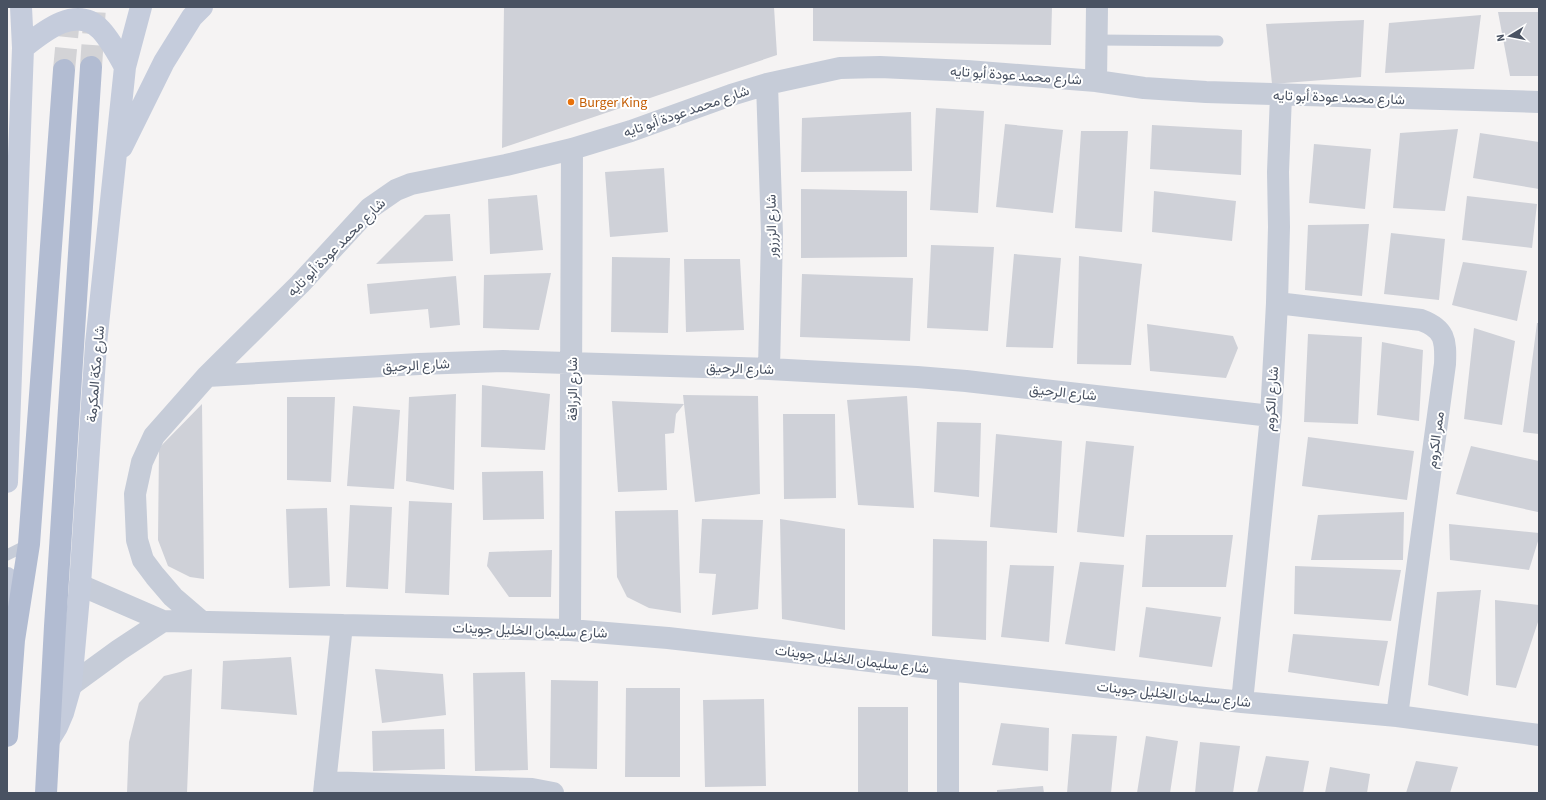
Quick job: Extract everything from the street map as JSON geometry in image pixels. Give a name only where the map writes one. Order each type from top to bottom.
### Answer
[{"type":"main road","name":"شارع مكة المكرمة","points":[[46,793],[77,281],[92,67]]},
{"type":"main road","points":[[7,736],[14,640],[29,544],[64,70]]},
{"type":"street","points":[[7,482],[23,48],[21,7]]},
{"type":"street","name":"شارع مكة المكرمة","points":[[49,740],[60,720],[71,685],[80,585],[96,344],[125,67],[141,7]]},
{"type":"street","points":[[116,158],[164,62],[192,17],[202,7]]},
{"type":"street","points":[[1096,81],[1097,7]]},
{"type":"street","points":[[23,48],[40,34],[63,21],[84,20],[94,24],[101,30],[125,67]]},
{"type":"street","name":"شارع محمد عودة أبو تايه","points":[[201,621],[173,597],[143,560],[138,540],[135,494],[142,462],[154,436],[207,376],[300,284],[370,208],[390,194],[411,184],[506,165],[572,149],[767,84],[840,68],[880,67],[967,71],[1096,81],[1144,88],[1281,95],[1539,102]]},
{"type":"street","name":"شارع الزرزور","points":[[767,84],[772,234],[769,369]]},
{"type":"street","name":"شارع الكروم","points":[[1242,702],[1270,416],[1277,303],[1278,172],[1281,95]]},
{"type":"street","name":"شارع الزرافة","points":[[570,630],[572,149]]},
{"type":"street","name":"ممر الكروم","points":[[1277,303],[1421,320],[1436,327],[1441,333],[1445,342],[1445,364],[1397,716]]},
{"type":"street","name":"شارع الرحيق","points":[[207,376],[503,361],[769,369],[959,381],[1270,416]]},
{"type":"street","points":[[7,578],[14,640]]},
{"type":"street","name":"شارع سليمان الخليل جوينات","points":[[80,585],[163,621],[519,627],[668,638],[1242,702],[1397,716],[1539,734]]},
{"type":"street","points":[[71,685],[119,650],[163,621]]},
{"type":"street","points":[[342,625],[325,788],[476,787],[532,790],[553,793]]},
{"type":"street","points":[[948,670],[948,793]]},
{"type":"lane","points":[[1097,40],[1218,41]]},
{"type":"lane","points":[[7,555],[29,544]]},
{"type":"building","name":"Burger King","points":[[504,7],[774,7],[777,55],[502,148]]},
{"type":"building","points":[[813,7],[1052,7],[1051,45],[813,41]]},
{"type":"building","points":[[1498,12],[1539,12],[1539,76],[1510,76]]},
{"type":"building","points":[[1481,15],[1474,69],[1385,73],[1389,23]]},
{"type":"building","points":[[1364,20],[1361,77],[1272,84],[1266,24]]},
{"type":"building","points":[[936,108],[984,111],[978,213],[930,210]]},
{"type":"building","points":[[911,112],[912,171],[801,172],[802,118]]},
{"type":"building","points":[[1005,124],[1063,130],[1053,213],[996,207]]},
{"type":"building","points":[[1152,125],[1242,130],[1241,175],[1150,169]]},
{"type":"building","points":[[1458,129],[1445,211],[1393,208],[1400,133]]},
{"type":"building","points":[[1081,131],[1128,131],[1122,232],[1075,228]]},
{"type":"building","points":[[1480,133],[1539,142],[1539,189],[1473,178]]},
{"type":"building","points":[[1314,144],[1371,149],[1365,209],[1309,203]]},
{"type":"building","points":[[664,168],[668,232],[610,237],[605,172]]},
{"type":"building","points":[[801,189],[907,191],[907,257],[801,258]]},
{"type":"building","points":[[1154,191],[1236,201],[1232,241],[1152,232]]},
{"type":"building","points":[[537,195],[543,250],[490,254],[488,199]]},
{"type":"building","points":[[1467,196],[1537,204],[1532,248],[1462,240]]},
{"type":"building","points":[[450,214],[453,261],[376,264],[425,215]]},
{"type":"building","points":[[1369,224],[1362,296],[1305,290],[1308,225]]},
{"type":"building","points":[[1391,233],[1445,239],[1439,300],[1384,294]]},
{"type":"building","points":[[931,245],[994,247],[988,331],[927,328]]},
{"type":"building","points":[[1014,254],[1061,258],[1053,348],[1006,347]]},
{"type":"building","points":[[1079,256],[1142,264],[1131,365],[1077,364]]},
{"type":"building","points":[[612,257],[670,258],[668,333],[611,332]]},
{"type":"building","points":[[684,259],[740,259],[744,330],[686,332]]},
{"type":"building","points":[[1463,262],[1527,271],[1517,321],[1452,305]]},
{"type":"building","points":[[551,273],[539,330],[483,328],[484,275]]},
{"type":"building","points":[[802,274],[913,278],[910,341],[800,337]]},
{"type":"building","points":[[456,276],[460,325],[430,328],[428,309],[370,314],[367,284]]},
{"type":"building","points":[[1537,323],[1539,323],[1539,434],[1523,432]]},
{"type":"building","points":[[1147,324],[1233,336],[1238,348],[1226,378],[1150,371]]},
{"type":"building","points":[[1474,328],[1515,341],[1502,425],[1464,419]]},
{"type":"building","points":[[1308,334],[1362,337],[1358,424],[1304,422]]},
{"type":"building","points":[[1382,342],[1423,350],[1419,421],[1377,415]]},
{"type":"building","points":[[482,385],[550,394],[545,450],[481,447]]},
{"type":"building","points":[[456,394],[454,490],[406,481],[409,397]]},
{"type":"building","points":[[683,395],[758,396],[760,494],[695,502]]},
{"type":"building","points":[[907,396],[914,508],[858,505],[847,400]]},
{"type":"building","points":[[287,397],[335,397],[331,482],[287,480]]},
{"type":"building","points":[[612,401],[684,404],[676,414],[674,433],[665,434],[667,490],[618,492]]},
{"type":"building","points":[[202,404],[204,579],[190,577],[168,566],[158,540],[159,448]]},
{"type":"building","points":[[353,406],[400,410],[394,489],[347,486]]},
{"type":"building","points":[[783,414],[835,414],[836,498],[784,499]]},
{"type":"building","points":[[937,422],[981,423],[979,497],[934,492]]},
{"type":"building","points":[[996,434],[1062,441],[1057,533],[990,527]]},
{"type":"building","points":[[1308,437],[1414,451],[1407,500],[1302,486]]},
{"type":"building","points":[[1086,441],[1134,446],[1124,537],[1077,532]]},
{"type":"building","points":[[1471,446],[1539,461],[1538,512],[1456,494]]},
{"type":"building","points":[[543,471],[544,519],[483,520],[482,472]]},
{"type":"building","points":[[409,501],[452,503],[449,595],[405,593]]},
{"type":"building","points":[[350,505],[392,507],[388,589],[346,587]]},
{"type":"building","points":[[327,508],[330,586],[289,588],[286,509]]},
{"type":"building","points":[[678,510],[681,613],[649,608],[627,597],[617,577],[615,511]]},
{"type":"building","points":[[1404,512],[1403,560],[1311,560],[1318,515]]},
{"type":"building","points":[[702,519],[763,520],[758,609],[712,615],[716,574],[699,573]]},
{"type":"building","points":[[780,519],[845,529],[845,630],[782,619]]},
{"type":"building","points":[[1449,524],[1539,533],[1539,538],[1529,570],[1450,560]]},
{"type":"building","points":[[1146,535],[1233,535],[1226,587],[1142,587]]},
{"type":"building","points":[[933,539],[987,541],[986,640],[932,636]]},
{"type":"building","points":[[552,550],[551,597],[509,597],[487,566],[489,552]]},
{"type":"building","points":[[1080,562],[1124,565],[1115,651],[1065,644]]},
{"type":"building","points":[[1010,565],[1054,566],[1049,642],[1001,637]]},
{"type":"building","points":[[1295,566],[1401,570],[1391,621],[1294,614]]},
{"type":"building","points":[[1481,590],[1468,696],[1428,685],[1437,592]]},
{"type":"building","points":[[1495,600],[1539,605],[1539,619],[1516,688],[1496,685]]},
{"type":"building","points":[[1146,607],[1221,617],[1212,667],[1139,657]]},
{"type":"building","points":[[1293,634],[1388,641],[1379,686],[1288,672]]},
{"type":"building","points":[[291,657],[297,715],[221,709],[223,661]]},
{"type":"building","points":[[192,669],[187,793],[127,793],[129,742],[139,703],[164,676]]},
{"type":"building","points":[[375,669],[443,674],[446,715],[382,723]]},
{"type":"building","points":[[525,672],[528,770],[475,771],[473,673]]},
{"type":"building","points":[[551,680],[598,681],[597,769],[550,768]]},
{"type":"building","points":[[626,688],[680,688],[680,777],[625,777]]},
{"type":"building","points":[[764,699],[766,786],[705,787],[703,700]]},
{"type":"building","points":[[858,707],[908,707],[908,793],[858,793]]},
{"type":"building","points":[[1001,723],[1049,728],[1048,771],[992,765]]},
{"type":"building","points":[[444,729],[445,769],[373,771],[372,731]]},
{"type":"building","points":[[1072,734],[1117,736],[1111,793],[1067,793]]},
{"type":"building","points":[[1146,736],[1178,741],[1170,793],[1137,793]]},
{"type":"building","points":[[1200,742],[1240,746],[1233,793],[1195,793]]},
{"type":"building","points":[[1266,756],[1309,761],[1303,793],[1257,793]]},
{"type":"building","points":[[1416,761],[1458,767],[1450,793],[1406,793]]},
{"type":"building","points":[[1330,767],[1370,774],[1367,793],[1325,793]]},
{"type":"building","points":[[1043,786],[1044,793],[997,793],[997,790]]},
{"type":"tunnel","points":[[64,70],[70,7]]},
{"type":"tunnel","points":[[91,67],[95,7]]},
{"type":"place","name":"Burger King","points":[[571,102]]}]
